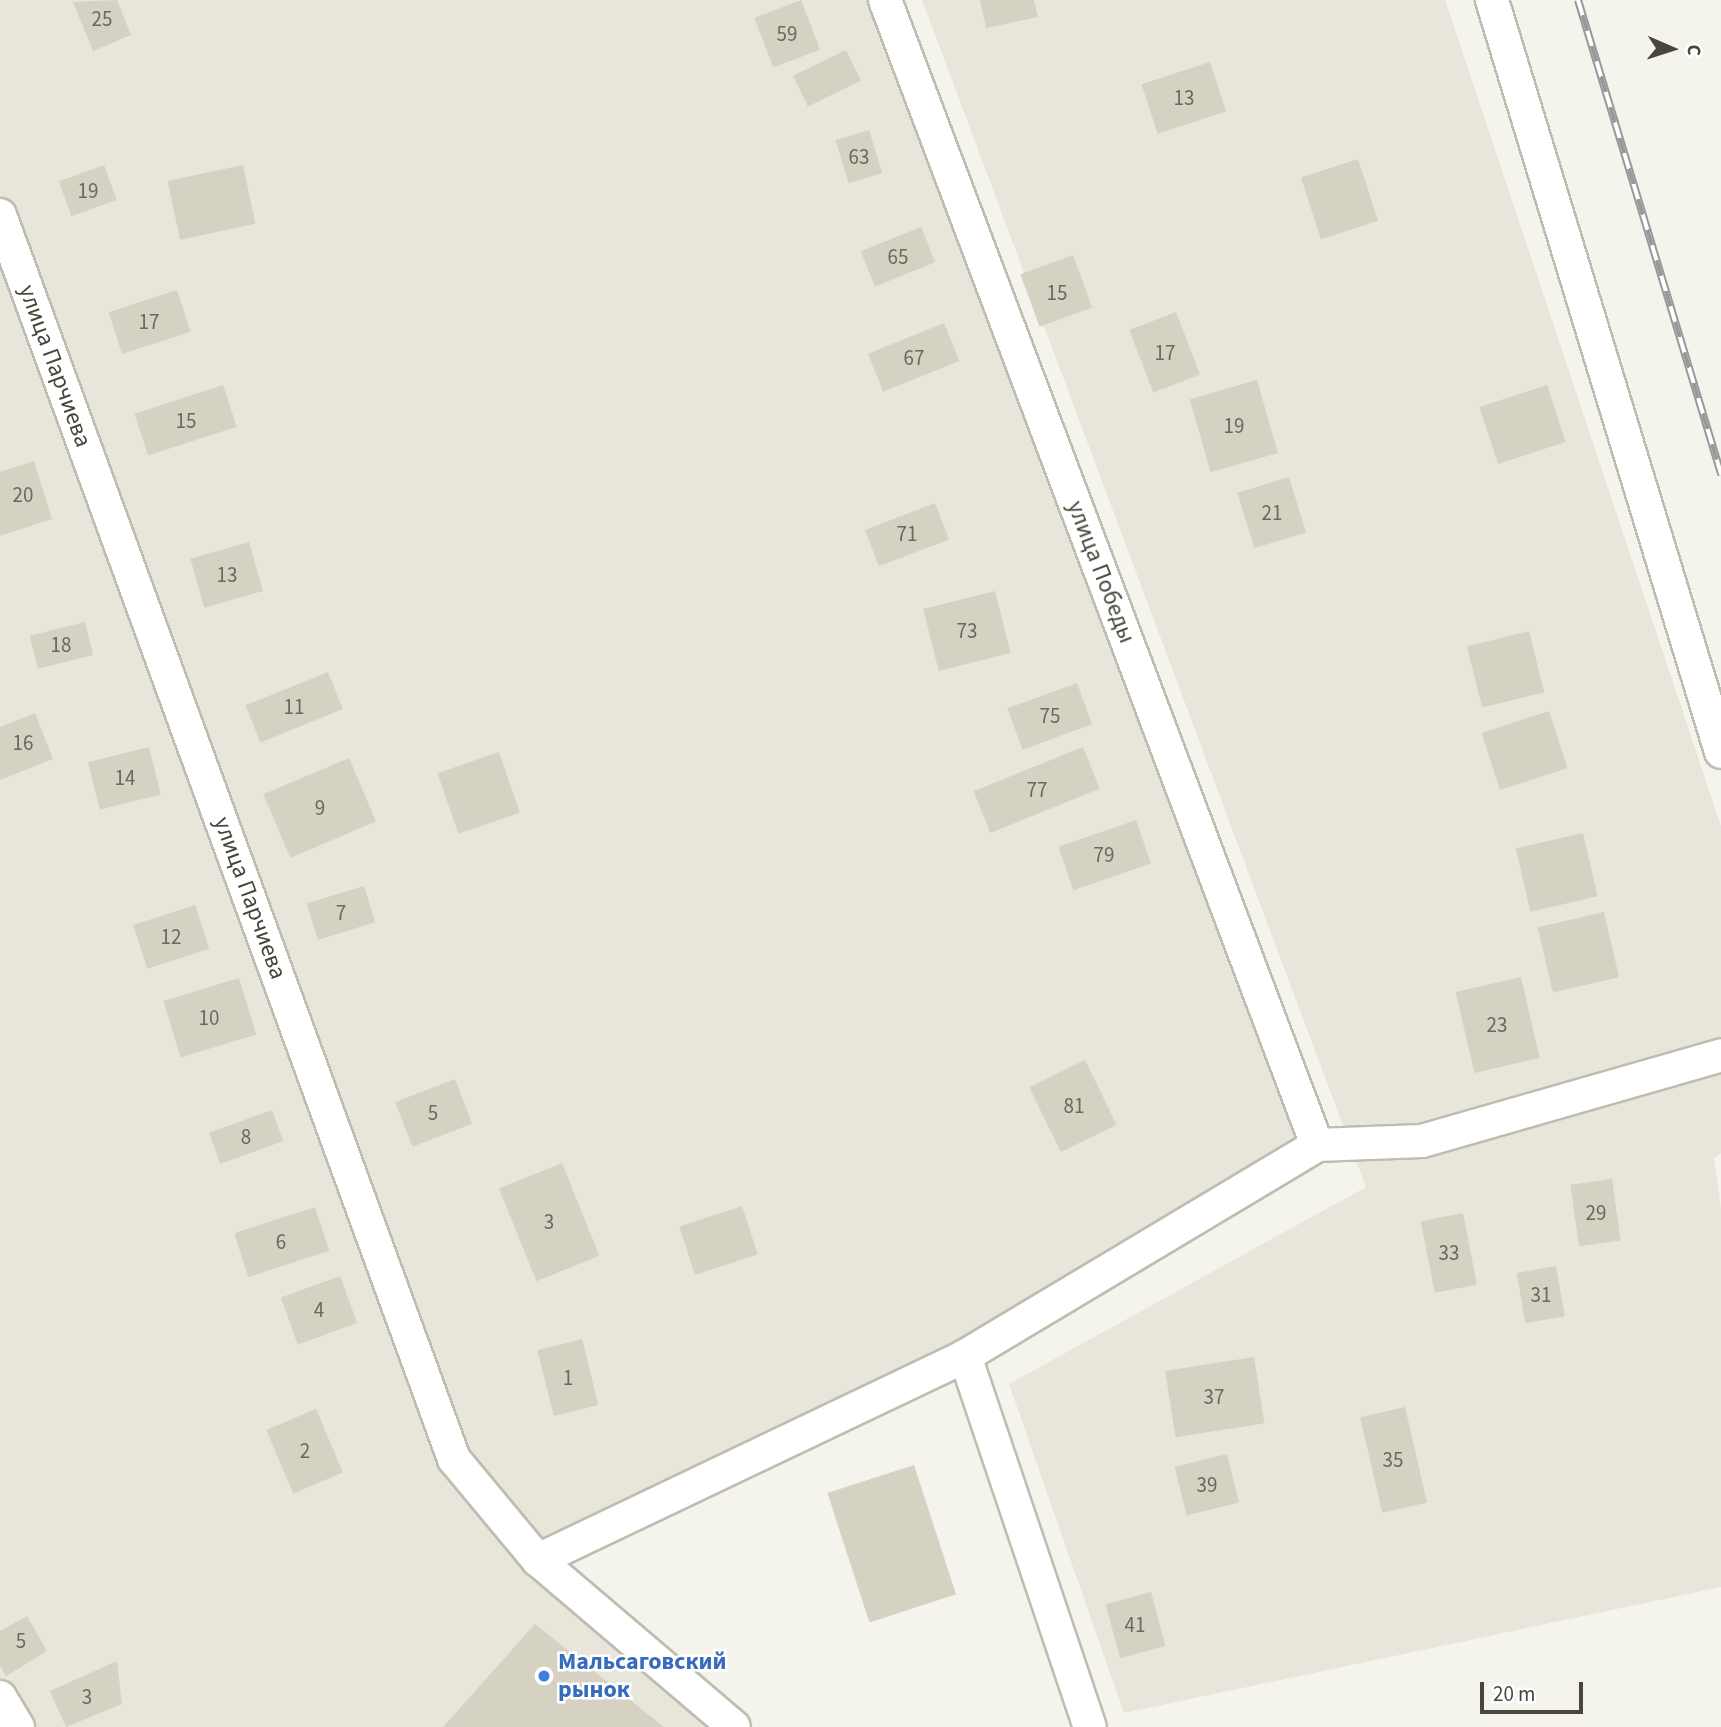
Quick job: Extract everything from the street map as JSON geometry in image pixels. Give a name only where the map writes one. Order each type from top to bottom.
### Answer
[{"type":"street","name":"улица Победы","points":[[885,0],[1317,1144]]},
{"type":"street","points":[[1492,0],[1721,752]]},
{"type":"street","name":"улица Парчиева","points":[[0,215],[454,1459],[538,1560],[734,1727]]},
{"type":"street","points":[[538,1560],[965,1356],[1317,1144],[1422,1141],[1721,1055]]},
{"type":"street","points":[[965,1356],[1090,1727]]},
{"type":"street","points":[[0,1697],[18,1727]]},
{"type":"shaded area","points":[[0,0],[885,0],[1317,1145],[965,1356],[538,1560],[734,1727],[0,1727]]},
{"type":"shaded area","points":[[922,0],[1445,0],[1721,826],[1721,1153],[1714,1158],[1721,1209],[1721,1587],[1124,1713],[1009,1384],[1366,1187]]},
{"type":"building","points":[[117,0],[131,35],[93,51],[73,2]]},
{"type":"building","points":[[801,0],[820,49],[773,67],[754,18]]},
{"type":"building","points":[[980,0],[1034,0],[1038,17],[986,28]]},
{"type":"building","points":[[846,50],[861,81],[808,106],[793,76]]},
{"type":"building","points":[[1210,62],[1226,111],[1158,134],[1142,84]]},
{"type":"building","points":[[869,130],[882,173],[849,183],[836,140]]},
{"type":"building","points":[[1358,159],[1378,221],[1321,239],[1301,178]]},
{"type":"building","points":[[104,165],[117,200],[72,216],[59,181]]},
{"type":"building","points":[[243,165],[255,224],[180,240],[168,181]]},
{"type":"building","points":[[921,227],[935,262],[875,287],[861,251]]},
{"type":"building","points":[[1073,255],[1092,308],[1040,327],[1020,274]]},
{"type":"building","points":[[177,290],[191,332],[122,354],[109,312]]},
{"type":"building","points":[[1176,312],[1200,375],[1153,392],[1129,330]]},
{"type":"building","points":[[944,323],[959,361],[883,392],[868,354]]},
{"type":"building","points":[[1257,380],[1278,453],[1211,472],[1190,399]]},
{"type":"building","points":[[223,385],[237,427],[148,456],[135,414]]},
{"type":"building","points":[[1547,385],[1566,442],[1498,464],[1479,407]]},
{"type":"building","points":[[34,461],[52,519],[0,536],[0,472]]},
{"type":"building","points":[[1289,477],[1306,532],[1254,548],[1237,493]]},
{"type":"building","points":[[935,503],[949,539],[879,566],[865,530]]},
{"type":"building","points":[[249,542],[263,591],[204,608],[190,559]]},
{"type":"building","points":[[995,591],[1010,653],[939,671],[923,609]]},
{"type":"building","points":[[85,622],[93,655],[38,669],[30,636]]},
{"type":"building","points":[[1529,631],[1544,692],[1482,708],[1467,646]]},
{"type":"building","points":[[328,672],[343,709],[260,742],[245,705]]},
{"type":"building","points":[[1077,683],[1092,724],[1023,750],[1007,708]]},
{"type":"building","points":[[1549,711],[1568,768],[1500,790],[1481,733]]},
{"type":"building","points":[[35,713],[53,759],[0,780],[0,727]]},
{"type":"building","points":[[149,747],[161,795],[100,810],[88,762]]},
{"type":"building","points":[[1083,747],[1100,789],[990,833],[974,791]]},
{"type":"building","points":[[499,752],[520,813],[458,834],[438,773]]},
{"type":"building","points":[[349,758],[376,822],[290,858],[263,794]]},
{"type":"building","points":[[1136,820],[1151,863],[1073,890],[1058,847]]},
{"type":"building","points":[[1583,833],[1598,896],[1530,912],[1516,849]]},
{"type":"building","points":[[364,886],[375,922],[318,940],[307,904]]},
{"type":"building","points":[[195,905],[209,949],[147,969],[133,925]]},
{"type":"building","points":[[1604,912],[1619,977],[1553,993],[1538,927]]},
{"type":"building","points":[[1521,977],[1540,1058],[1474,1073],[1456,992]]},
{"type":"building","points":[[239,978],[256,1034],[181,1058],[163,1001]]},
{"type":"building","points":[[1085,1060],[1117,1125],[1061,1152],[1029,1087]]},
{"type":"building","points":[[455,1079],[472,1124],[412,1147],[395,1102]]},
{"type":"building","points":[[272,1110],[283,1141],[220,1164],[209,1133]]},
{"type":"building","points":[[562,1163],[599,1256],[536,1281],[499,1188]]},
{"type":"building","points":[[1612,1179],[1621,1240],[1579,1246],[1570,1185]]},
{"type":"building","points":[[742,1206],[758,1255],[695,1275],[679,1226]]},
{"type":"building","points":[[315,1207],[329,1251],[248,1277],[234,1233]]},
{"type":"building","points":[[1463,1213],[1477,1285],[1435,1293],[1421,1221]]},
{"type":"building","points":[[1556,1266],[1565,1316],[1525,1323],[1517,1273]]},
{"type":"building","points":[[340,1276],[357,1323],[298,1345],[281,1298]]},
{"type":"building","points":[[582,1339],[598,1405],[554,1416],[537,1350]]},
{"type":"building","points":[[1254,1357],[1264,1423],[1176,1437],[1165,1371]]},
{"type":"building","points":[[1405,1407],[1427,1502],[1382,1513],[1360,1417]]},
{"type":"building","points":[[316,1409],[343,1473],[293,1494],[266,1430]]},
{"type":"building","points":[[1227,1454],[1239,1503],[1187,1516],[1175,1467]]},
{"type":"building","points":[[914,1465],[956,1594],[869,1622],[827,1493]]},
{"type":"building","points":[[1151,1592],[1165,1646],[1120,1658],[1106,1604]]},
{"type":"building","points":[[27,1616],[47,1651],[6,1676],[0,1666],[0,1631]]},
{"type":"building","name":"Мальсаговский рынок","points":[[535,1624],[664,1727],[443,1727]]},
{"type":"building","points":[[117,1661],[122,1704],[66,1727],[50,1691]]},
{"type":"railway","points":[[1578,0],[1721,475]]},
{"type":"place","name":"Мальсаговский рынок","points":[[544,1676]]}]
